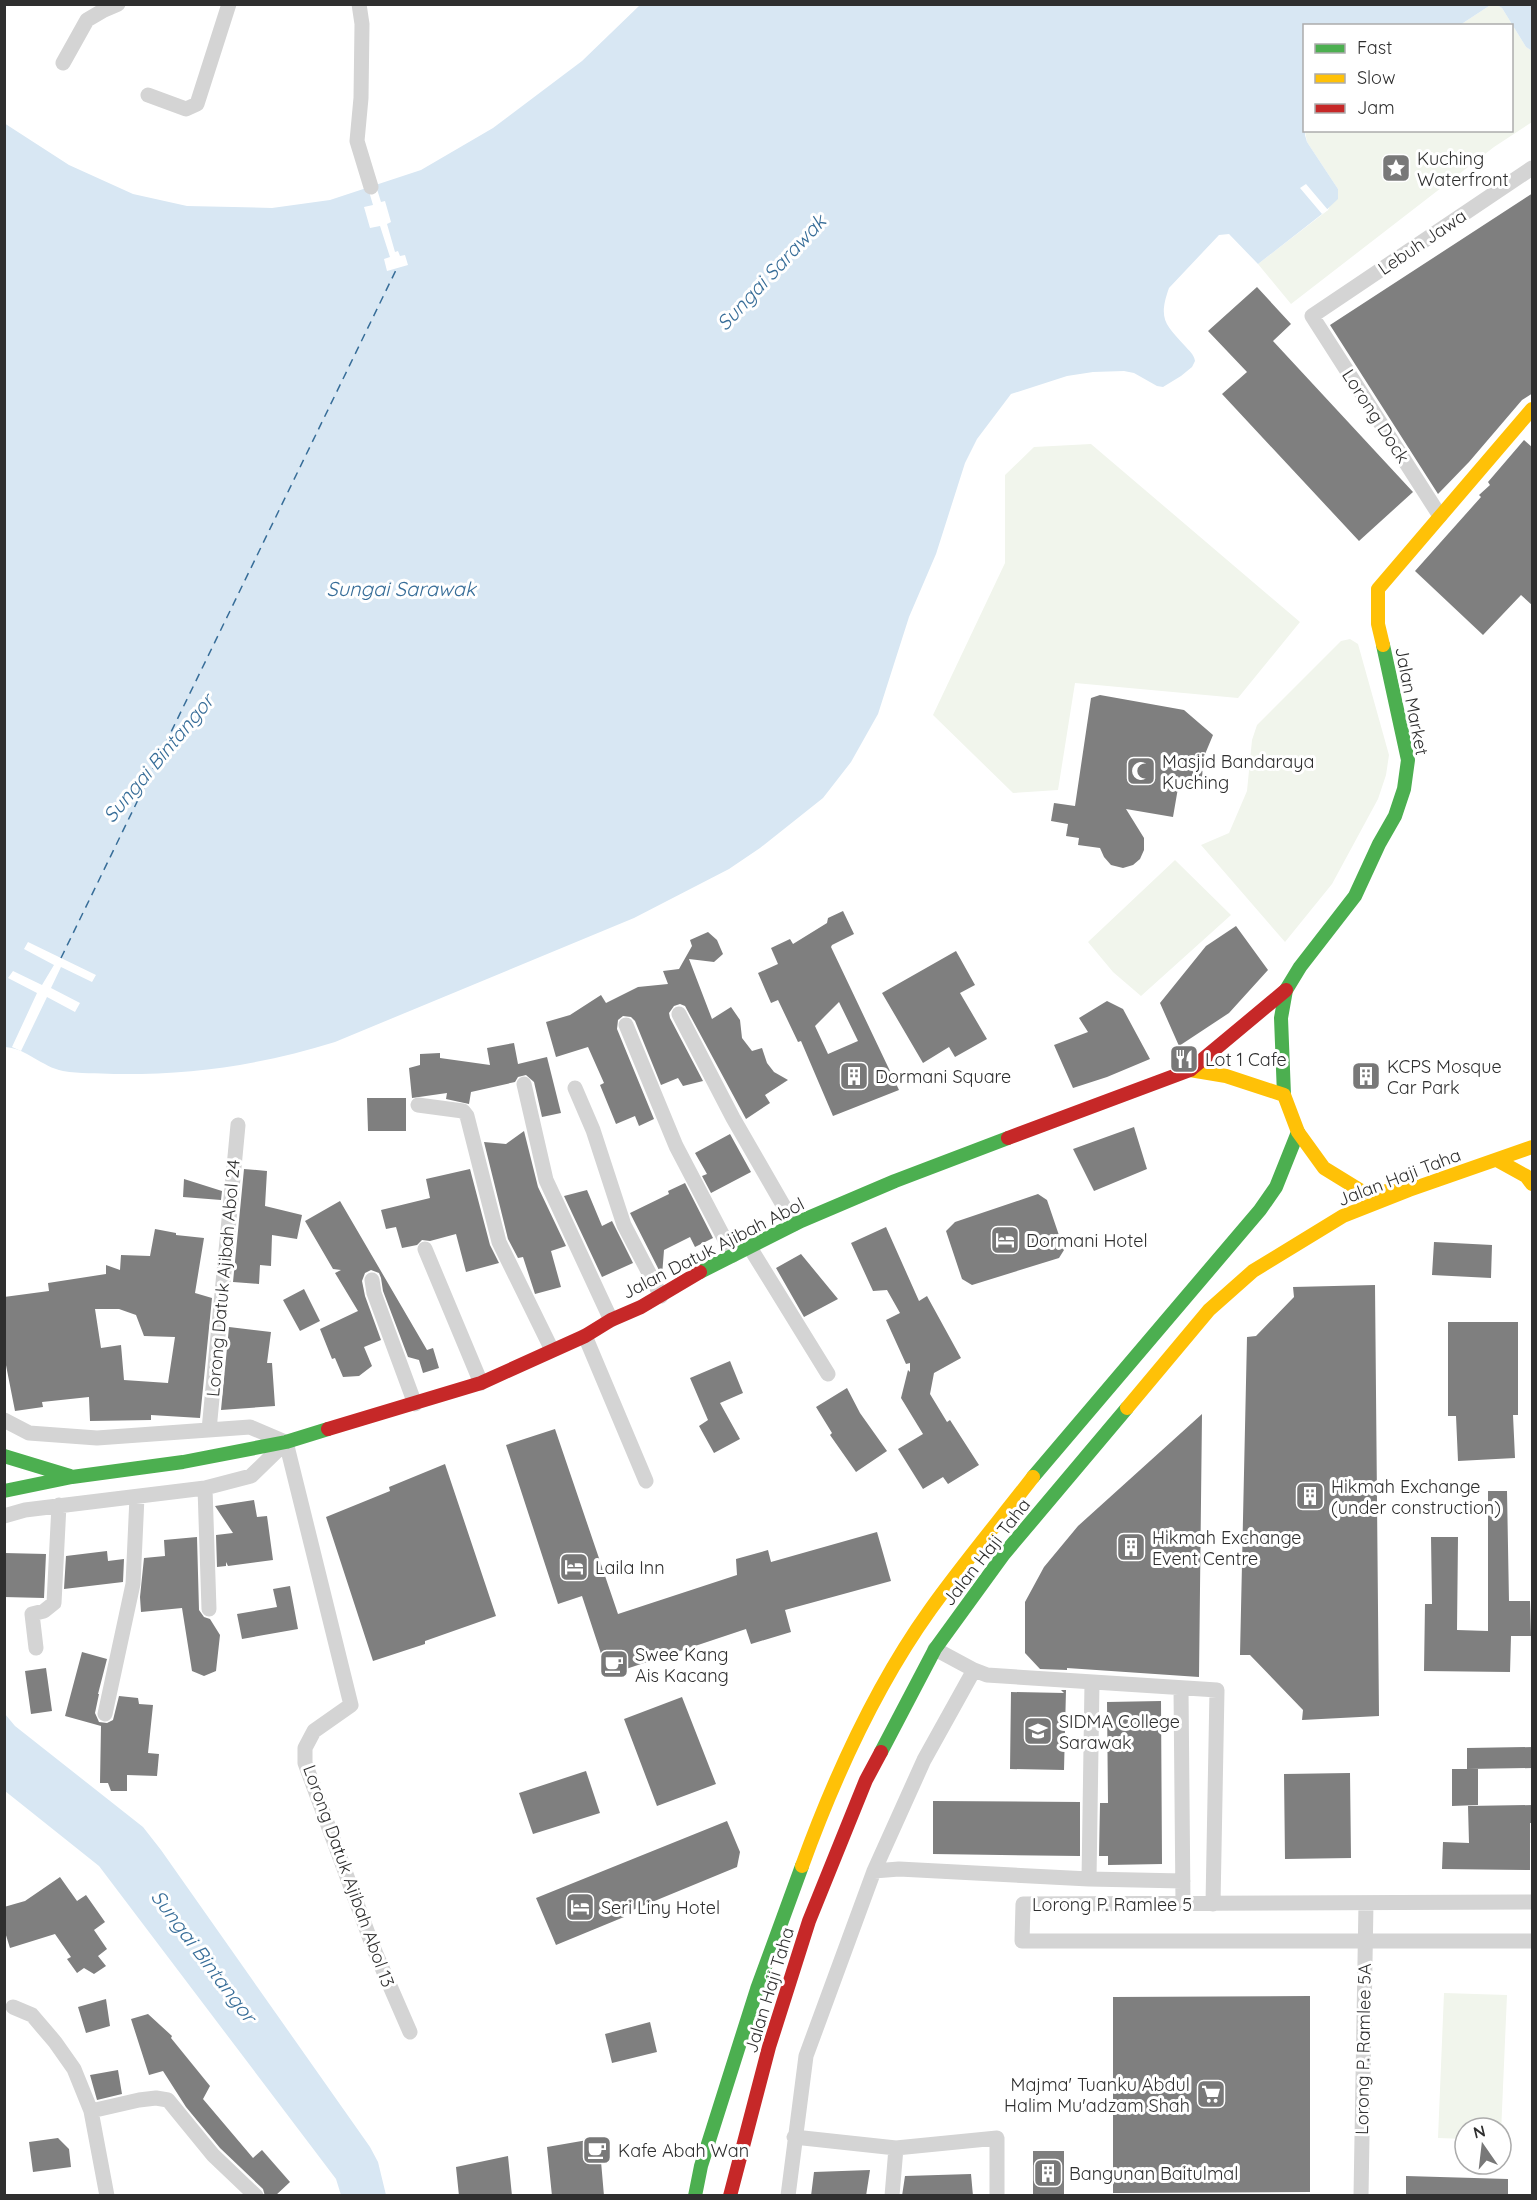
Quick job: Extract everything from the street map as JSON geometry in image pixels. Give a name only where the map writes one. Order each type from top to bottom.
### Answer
[{"type":"main road","name":"Jalan Market","points":[[1284,1095],[1281,1018],[1286,990],[1355,896],[1379,843],[1395,816],[1404,789],[1408,760],[1378,624],[1378,589],[1530,416]]},
{"type":"main road","name":"Jalan Datuk Ajibah Abol","points":[[4,1491],[72,1476],[183,1462],[286,1442],[481,1383],[585,1336],[611,1320],[661,1296],[733,1254],[794,1224],[895,1181],[1190,1070],[1286,990]]},
{"type":"main road","points":[[1190,1070],[1226,1076],[1284,1095],[1298,1132],[1324,1168],[1363,1192],[1409,1190]]},
{"type":"main road","name":"Jalan Haji Taha","points":[[694,2196],[701,2166],[771,1948],[824,1805],[876,1697],[928,1611],[1041,1467],[1260,1210],[1276,1187],[1298,1132]]},
{"type":"main road","name":"Jalan Haji Taha","points":[[730,2196],[769,2047],[809,1921],[866,1780],[935,1649],[1004,1554],[1209,1310],[1254,1271],[1343,1216],[1409,1190],[1533,1147]]},
{"type":"main road","points":[[1497,1160],[1526,1176],[1533,1184]]},
{"type":"main road","points":[[4,1456],[72,1476]]},
{"type":"street","points":[[63,63],[87,20],[118,4]]},
{"type":"street","points":[[148,95],[186,110],[197,104],[229,4]]},
{"type":"street","points":[[359,4],[362,24],[362,66],[357,141],[371,187]]},
{"type":"street","name":"Lebuh Jawa","points":[[1312,316],[1533,168]]},
{"type":"street","name":"Lorong Dock","points":[[1312,316],[1440,516]]},
{"type":"street","points":[[679,1014],[794,1224]]},
{"type":"street","points":[[626,1025],[675,1146],[733,1254]]},
{"type":"street","points":[[524,1084],[546,1179],[611,1320]]},
{"type":"street","points":[[575,1088],[593,1130],[624,1225],[661,1296]]},
{"type":"street","points":[[418,1105],[463,1111],[467,1116],[499,1242],[552,1350]]},
{"type":"street","name":"Lorong Datuk Ajibah Abol 24","points":[[209,1430],[238,1125]]},
{"type":"street","points":[[749,1246],[828,1374]]},
{"type":"street","points":[[425,1249],[481,1383]]},
{"type":"street","points":[[372,1280],[374,1293],[415,1404]]},
{"type":"street","points":[[585,1336],[646,1481]]},
{"type":"street","points":[[4,1420],[28,1433],[97,1438],[250,1426],[286,1442],[251,1476],[205,1488],[59,1505],[4,1516]]},
{"type":"street","name":"Lorong Datuk Ajibah Abol 13","points":[[286,1442],[351,1705],[314,1731],[305,1748],[305,1762],[373,1947],[410,2032]]},
{"type":"street","points":[[205,1488],[209,1609]]},
{"type":"street","points":[[105,1714],[133,1584],[137,1497]]},
{"type":"street","points":[[36,1648],[32,1614],[44,1611],[54,1604],[59,1505]]},
{"type":"street","points":[[935,1649],[987,1675],[1217,1690],[1213,1904]]},
{"type":"street","points":[[788,2196],[806,2056],[874,1871],[924,1760],[974,1670]]},
{"type":"street","points":[[1089,1879],[1092,1683]]},
{"type":"street","points":[[1181,1689],[1184,1904]]},
{"type":"street","points":[[874,1871],[898,1869],[1089,1879],[1183,1881]]},
{"type":"street","name":"Lorong P. Ramlee 5","points":[[1533,1902],[1023,1904],[1022,1941],[1533,1941]]},
{"type":"street","name":"Lorong P. Ramlee 5A","points":[[1361,2196],[1366,1903]]},
{"type":"street","points":[[13,2007],[32,2015],[74,2069],[92,2111],[107,2196]]},
{"type":"street","points":[[92,2111],[139,2100],[156,2098],[168,2100],[213,2155],[256,2196]]},
{"type":"street","points":[[794,2137],[896,2148],[997,2138],[997,2196]]},
{"type":"street","points":[[892,2196],[896,2148]]},
{"type":"shaded area","name":"Kuching Waterfront","points":[[1497,5],[1502,8],[1512,24],[1462,24],[1489,6]]},
{"type":"shaded area","name":"Kuching Waterfront","points":[[1513,26],[1526,47],[1532,51],[1532,122],[1494,147],[1291,304],[1258,264],[1328,210],[1338,189],[1307,142],[1305,132],[1513,132]]},
{"type":"shaded area","points":[[1091,444],[1300,622],[1238,698],[1075,683],[1058,790],[1013,793],[933,715],[1005,563],[1005,475],[1034,447]]},
{"type":"shaded area","points":[[1350,639],[1358,644],[1389,755],[1386,775],[1378,799],[1332,884],[1285,942],[1201,845],[1229,833],[1247,791],[1252,740],[1257,725],[1341,641]]},
{"type":"shaded area","points":[[1175,860],[1231,915],[1141,996],[1113,972],[1088,942]]},
{"type":"shaded area","points":[[1444,1993],[1507,1995],[1502,2116],[1453,2116],[1453,2139],[1438,2138]]},
{"type":"water","name":"Sungai Sarawak","points":[[640,5],[1497,5],[1489,6],[1462,24],[1303,24],[1303,132],[1305,132],[1307,142],[1338,189],[1338,199],[1258,264],[1229,234],[1219,235],[1169,288],[1164,307],[1165,320],[1195,361],[1192,367],[1181,376],[1163,387],[1134,373],[1093,372],[1067,376],[1011,394],[977,439],[965,463],[936,554],[909,617],[878,714],[851,762],[823,798],[760,848],[729,869],[634,918],[335,1042],[307,1050],[226,1067],[171,1073],[114,1074],[63,1071],[13,1048],[5,1047],[4,123],[69,165],[133,194],[187,206],[272,208],[330,200],[421,170],[493,128],[582,61]]},
{"type":"water","points":[[1497,5],[1532,5],[1532,51],[1526,47],[1502,8]]},
{"type":"water","name":"Sungai Bintangor","points":[[5,1714],[15,1726],[143,1827],[370,2147],[378,2162],[386,2195],[341,2195],[336,2179],[99,1866],[5,1791]]},
{"type":"pier","points":[[1306,184],[1328,210],[1322,214],[1300,188]]},
{"type":"pier","points":[[376,186],[381,202],[385,201],[391,222],[387,224],[395,252],[398,251],[400,256],[405,255],[408,265],[387,271],[384,259],[390,257],[380,226],[370,228],[364,207],[373,205],[368,188]]},
{"type":"pier","points":[[28,942],[96,975],[92,982],[61,967],[51,988],[80,1003],[75,1012],[47,997],[21,1051],[12,1047],[37,993],[8,978],[13,971],[42,985],[54,965],[24,949]]},
{"type":"building","points":[[1533,193],[1533,393],[1522,400],[1438,494],[1330,325]]},
{"type":"building","points":[[1257,287],[1291,324],[1273,341],[1413,492],[1359,541],[1222,394],[1247,372],[1208,331]]},
{"type":"building","points":[[1524,440],[1533,448],[1533,606],[1521,595],[1483,635],[1415,571],[1481,497],[1479,495],[1490,485],[1488,482]]},
{"type":"building","name":"Masjid Bandaraya Kuching","points":[[1100,695],[1184,710],[1213,735],[1203,759],[1202,782],[1178,788],[1173,817],[1126,809],[1144,838],[1144,850],[1140,859],[1133,865],[1123,868],[1111,865],[1100,848],[1078,845],[1079,838],[1066,836],[1068,824],[1051,821],[1054,803],[1075,806],[1091,698]]},
{"type":"building","points":[[843,911],[854,934],[831,947],[899,1090],[833,1116],[801,1041],[798,1042],[778,1000],[771,1003],[758,973],[778,964],[771,948],[790,939],[793,944],[827,923],[828,918]],"holes":[[[839,1002],[858,1041],[828,1054],[815,1026]]]},
{"type":"building","points":[[1236,926],[1268,970],[1229,1013],[1179,1046],[1160,1003],[1206,946]]},
{"type":"building","points":[[708,932],[717,940],[723,954],[714,962],[689,959],[712,1019],[731,1007],[740,1020],[742,1038],[752,1051],[762,1048],[767,1063],[774,1072],[788,1080],[765,1095],[770,1103],[746,1119],[685,1006],[680,1004],[674,1006],[669,1013],[670,1018],[703,1081],[683,1086],[678,1078],[661,1085],[635,1021],[631,1017],[623,1016],[618,1020],[617,1029],[654,1119],[639,1126],[635,1116],[616,1124],[600,1085],[604,1083],[588,1047],[556,1057],[546,1022],[570,1015],[601,995],[606,1003],[638,987],[668,984],[663,971],[679,969],[692,946],[690,940]]},
{"type":"building","points":[[956,951],[975,985],[960,993],[987,1039],[955,1057],[949,1047],[923,1063],[882,993]]},
{"type":"building","points":[[1107,1001],[1123,1009],[1150,1059],[1073,1088],[1054,1045],[1088,1032],[1079,1018]]},
{"type":"building","points":[[514,1043],[518,1064],[547,1057],[561,1113],[542,1117],[534,1082],[526,1075],[518,1077],[515,1082],[471,1092],[469,1104],[446,1099],[447,1093],[412,1098],[409,1068],[420,1065],[420,1054],[440,1053],[440,1058],[490,1065],[487,1048]]},
{"type":"building","name":"KCPS Mosque Car Park","points":[[1366,1065],[1377,1075],[1366,1088],[1354,1077]]},
{"type":"building","points":[[367,1098],[406,1098],[406,1131],[368,1131]]},
{"type":"building","points":[[1134,1127],[1147,1169],[1094,1191],[1073,1149]]},
{"type":"building","points":[[524,1131],[538,1187],[566,1246],[551,1251],[561,1287],[535,1294],[523,1257],[518,1258],[508,1239],[484,1142],[506,1144]]},
{"type":"building","points":[[730,1134],[751,1172],[711,1193],[702,1176],[707,1174],[695,1153]]},
{"type":"building","points":[[244,1169],[267,1171],[265,1206],[302,1215],[297,1239],[272,1235],[271,1266],[260,1265],[259,1284],[233,1282]]},
{"type":"building","points":[[470,1169],[490,1245],[499,1263],[466,1272],[456,1234],[430,1241],[422,1240],[417,1245],[402,1248],[396,1227],[386,1229],[381,1210],[430,1198],[426,1179]]},
{"type":"building","points":[[184,1179],[222,1191],[221,1200],[183,1197]]},
{"type":"building","points":[[685,1183],[713,1238],[695,1247],[690,1237],[664,1250],[662,1276],[630,1213],[669,1194],[668,1191]]},
{"type":"building","points":[[587,1190],[602,1226],[612,1221],[633,1263],[602,1277],[564,1196]]},
{"type":"building","name":"Dormani Hotel","points":[[1038,1194],[1047,1200],[1064,1250],[1059,1258],[972,1285],[962,1279],[946,1231],[955,1222]]},
{"type":"building","points":[[340,1201],[427,1350],[433,1348],[439,1368],[423,1373],[419,1360],[408,1357],[383,1291],[379,1273],[371,1270],[365,1273],[362,1281],[381,1340],[364,1347],[372,1366],[359,1376],[343,1377],[335,1358],[332,1359],[320,1329],[358,1311],[335,1273],[341,1270],[333,1269],[305,1221]]},
{"type":"building","points":[[886,1227],[919,1301],[927,1296],[961,1358],[934,1373],[930,1394],[947,1422],[950,1420],[979,1465],[948,1484],[943,1477],[923,1489],[898,1449],[923,1434],[901,1398],[908,1370],[910,1372],[910,1363],[906,1364],[886,1320],[900,1313],[887,1290],[873,1291],[851,1243]]},
{"type":"building","points":[[155,1229],[176,1233],[176,1235],[204,1238],[195,1293],[212,1298],[200,1418],[151,1415],[151,1420],[90,1421],[89,1397],[42,1402],[43,1407],[15,1411],[4,1355],[4,1297],[49,1291],[48,1283],[106,1274],[106,1265],[120,1270],[121,1255],[150,1256]],"holes":[[[95,1309],[119,1309],[136,1315],[144,1336],[175,1337],[168,1383],[124,1380],[121,1345],[101,1348]]]},
{"type":"building","points":[[1434,1242],[1492,1245],[1491,1278],[1432,1275]]},
{"type":"building","points":[[801,1254],[838,1299],[804,1317],[776,1268]]},
{"type":"building","name":"Hikmah Exchange (under construction)","points":[[1375,1285],[1379,1716],[1302,1720],[1303,1710],[1250,1655],[1240,1655],[1247,1337],[1256,1336],[1294,1297],[1293,1287]]},
{"type":"building","points":[[304,1289],[320,1321],[300,1331],[283,1300]]},
{"type":"building","points":[[1448,1322],[1518,1322],[1518,1415],[1513,1415],[1515,1458],[1458,1461],[1456,1416],[1448,1416]]},
{"type":"building","points":[[229,1327],[271,1332],[267,1363],[272,1363],[275,1406],[221,1410]]},
{"type":"building","points":[[730,1361],[743,1393],[720,1403],[740,1439],[714,1453],[699,1426],[708,1420],[690,1378]]},
{"type":"building","points":[[847,1388],[860,1413],[887,1451],[856,1472],[830,1435],[832,1433],[816,1407]]},
{"type":"building","name":"Hikmah Exchange Event Centre","points":[[1202,1414],[1199,1677],[1067,1668],[1067,1670],[1040,1669],[1025,1653],[1025,1602],[1044,1567],[1078,1526]]},
{"type":"building","points":[[555,1429],[618,1614],[737,1575],[736,1559],[768,1550],[771,1562],[877,1532],[891,1581],[785,1610],[791,1632],[751,1644],[746,1629],[608,1675],[582,1596],[558,1604],[506,1445]]},
{"type":"building","points":[[445,1464],[496,1616],[425,1641],[425,1644],[373,1661],[326,1517],[390,1491],[389,1487]]},
{"type":"building","points":[[1488,1491],[1507,1491],[1509,1601],[1530,1601],[1531,1636],[1511,1636],[1510,1672],[1424,1671],[1425,1604],[1432,1604],[1431,1537],[1458,1537],[1457,1630],[1488,1631]]},
{"type":"building","points":[[254,1500],[257,1517],[267,1516],[273,1560],[228,1566],[226,1562],[226,1566],[217,1567],[216,1535],[233,1533],[215,1506]]},
{"type":"building","points":[[197,1537],[199,1610],[204,1617],[210,1619],[220,1635],[216,1671],[204,1676],[192,1671],[182,1608],[141,1612],[140,1597],[144,1558],[165,1556],[164,1540]]},
{"type":"building","points":[[107,1551],[108,1561],[124,1559],[123,1582],[64,1589],[66,1556]]},
{"type":"building","points":[[4,1553],[46,1554],[44,1598],[4,1597]]},
{"type":"building","points":[[290,1586],[298,1629],[242,1639],[237,1614],[277,1607],[273,1589]]},
{"type":"building","points":[[82,1652],[107,1659],[95,1713],[99,1722],[107,1723],[113,1720],[119,1696],[138,1698],[139,1704],[153,1705],[148,1753],[159,1754],[157,1776],[127,1775],[127,1791],[111,1791],[108,1783],[100,1783],[101,1726],[65,1716]]},
{"type":"building","points":[[46,1668],[52,1711],[31,1714],[25,1671]]},
{"type":"building","name":"SIDMA College Sarawak","points":[[1061,1690],[1066,1690],[1064,1770],[1010,1769],[1011,1692],[1064,1693]]},
{"type":"building","points":[[682,1697],[716,1784],[657,1806],[624,1719]]},
{"type":"building","points":[[1161,1701],[1162,1864],[1108,1865],[1108,1856],[1099,1856],[1100,1803],[1108,1803],[1107,1702]]},
{"type":"building","points":[[1533,1747],[1533,1768],[1467,1769],[1467,1748]]},
{"type":"building","points":[[1452,1769],[1478,1769],[1478,1805],[1452,1806]]},
{"type":"building","points":[[586,1771],[600,1813],[533,1834],[519,1793]]},
{"type":"building","points":[[1350,1773],[1351,1858],[1285,1859],[1284,1774]]},
{"type":"building","points":[[933,1801],[1080,1802],[1080,1856],[933,1854]]},
{"type":"building","points":[[1533,1805],[1533,1823],[1530,1823],[1530,1870],[1442,1869],[1443,1842],[1469,1843],[1468,1806]]},
{"type":"building","points":[[727,1821],[740,1852],[737,1867],[623,1914],[624,1917],[556,1945],[536,1898]]},
{"type":"building","points":[[60,1877],[77,1901],[86,1895],[105,1922],[94,1930],[107,1949],[98,1956],[106,1966],[94,1974],[84,1968],[77,1973],[67,1959],[71,1957],[55,1934],[10,1948],[4,1929],[4,1907],[25,1901]]},
{"type":"building","name":"Majma' Tuanku Abdul Halim Mu'adzam Shah","points":[[1310,1996],[1310,2192],[1113,2193],[1113,1997]]},
{"type":"building","points":[[106,1999],[110,2026],[86,2033],[78,2007]]},
{"type":"building","points":[[148,2014],[172,2036],[171,2038],[210,2086],[203,2099],[253,2158],[262,2150],[290,2182],[275,2196],[265,2196],[263,2189],[220,2148],[186,2107],[163,2071],[149,2075],[131,2019]]},
{"type":"building","points":[[650,2022],[657,2052],[612,2063],[605,2034]]},
{"type":"building","points":[[118,2070],[122,2094],[97,2100],[90,2075]]},
{"type":"building","points":[[58,2138],[69,2149],[71,2167],[33,2172],[29,2142]]},
{"type":"building","points":[[599,2138],[604,2196],[552,2196],[547,2147]]},
{"type":"building","name":"Bangunan Baitulmal","points":[[1033,2151],[1064,2151],[1064,2196],[1033,2196]]},
{"type":"building","points":[[508,2156],[512,2196],[459,2196],[456,2167]]},
{"type":"building","points":[[870,2170],[866,2196],[811,2196],[814,2172]]},
{"type":"building","points":[[971,2174],[973,2196],[902,2196],[905,2176]]},
{"type":"building","points":[[1406,2176],[1508,2179],[1508,2196],[1406,2196]]},
{"type":"ferry route","points":[[61,958],[397,268]]},
{"type":"traffic: fast","points":[[1284,1095],[1281,1018],[1286,990],[1300,967],[1355,896],[1395,816],[1404,789],[1408,760],[1383,645]]},
{"type":"traffic: fast","points":[[1033,1477],[1260,1210],[1276,1187],[1298,1132]]},
{"type":"traffic: fast","points":[[700,1272],[801,1221],[895,1181],[1008,1138]]},
{"type":"traffic: fast","points":[[881,1752],[935,1649],[1004,1554],[1127,1408]]},
{"type":"traffic: fast","points":[[4,1491],[72,1477],[183,1462],[286,1442],[328,1429]]},
{"type":"traffic: fast","points":[[4,1456],[70,1476]]},
{"type":"traffic: fast","points":[[695,2196],[701,2166],[757,1989],[802,1866]]},
{"type":"traffic: slow","points":[[1383,645],[1378,624],[1378,589],[1532,409]]},
{"type":"traffic: slow","points":[[1190,1070],[1226,1076],[1284,1095],[1298,1132],[1324,1168],[1363,1192],[1393,1191]]},
{"type":"traffic: slow","points":[[1127,1408],[1209,1310],[1253,1271],[1343,1216],[1532,1147]]},
{"type":"traffic: slow","points":[[1497,1160],[1526,1176],[1532,1184]]},
{"type":"traffic: slow","points":[[802,1866],[842,1767],[891,1670],[942,1593],[1033,1477]]},
{"type":"traffic: jam","points":[[1008,1138],[1190,1070],[1286,990]]},
{"type":"traffic: jam","points":[[328,1429],[481,1383],[585,1336],[611,1320],[641,1307],[700,1272]]},
{"type":"traffic: jam","points":[[730,2196],[769,2047],[809,1921],[866,1780],[881,1752]]},
{"type":"place","name":"Kuching Waterfront","points":[[1396,168]]},
{"type":"place","name":"Masjid Bandaraya Kuching","points":[[1141,771]]},
{"type":"place","name":"Lot 1 Cafe","points":[[1184,1059]]},
{"type":"place","name":"Dormani Square","points":[[854,1076]]},
{"type":"place","name":"KCPS Mosque Car Park","points":[[1366,1076]]},
{"type":"place","name":"Dormani Hotel","points":[[1005,1240]]},
{"type":"place","name":"Hikmah Exchange (under construction)","points":[[1310,1496]]},
{"type":"place","name":"Hikmah Exchange Event Centre","points":[[1131,1547]]},
{"type":"place","name":"Laila Inn","points":[[574,1567]]},
{"type":"place","name":"Swee Kang Ais Kacang","points":[[614,1664]]},
{"type":"place","name":"SIDMA College Sarawak","points":[[1038,1731]]},
{"type":"place","name":"Seri Liny Hotel","points":[[580,1907]]},
{"type":"place","name":"Majma' Tuanku Abdul Halim Mu'adzam Shah","points":[[1211,2094]]},
{"type":"place","name":"Kafe Abah Wan","points":[[597,2150]]},
{"type":"place","name":"Bangunan Baitulmal","points":[[1048,2173]]}]
